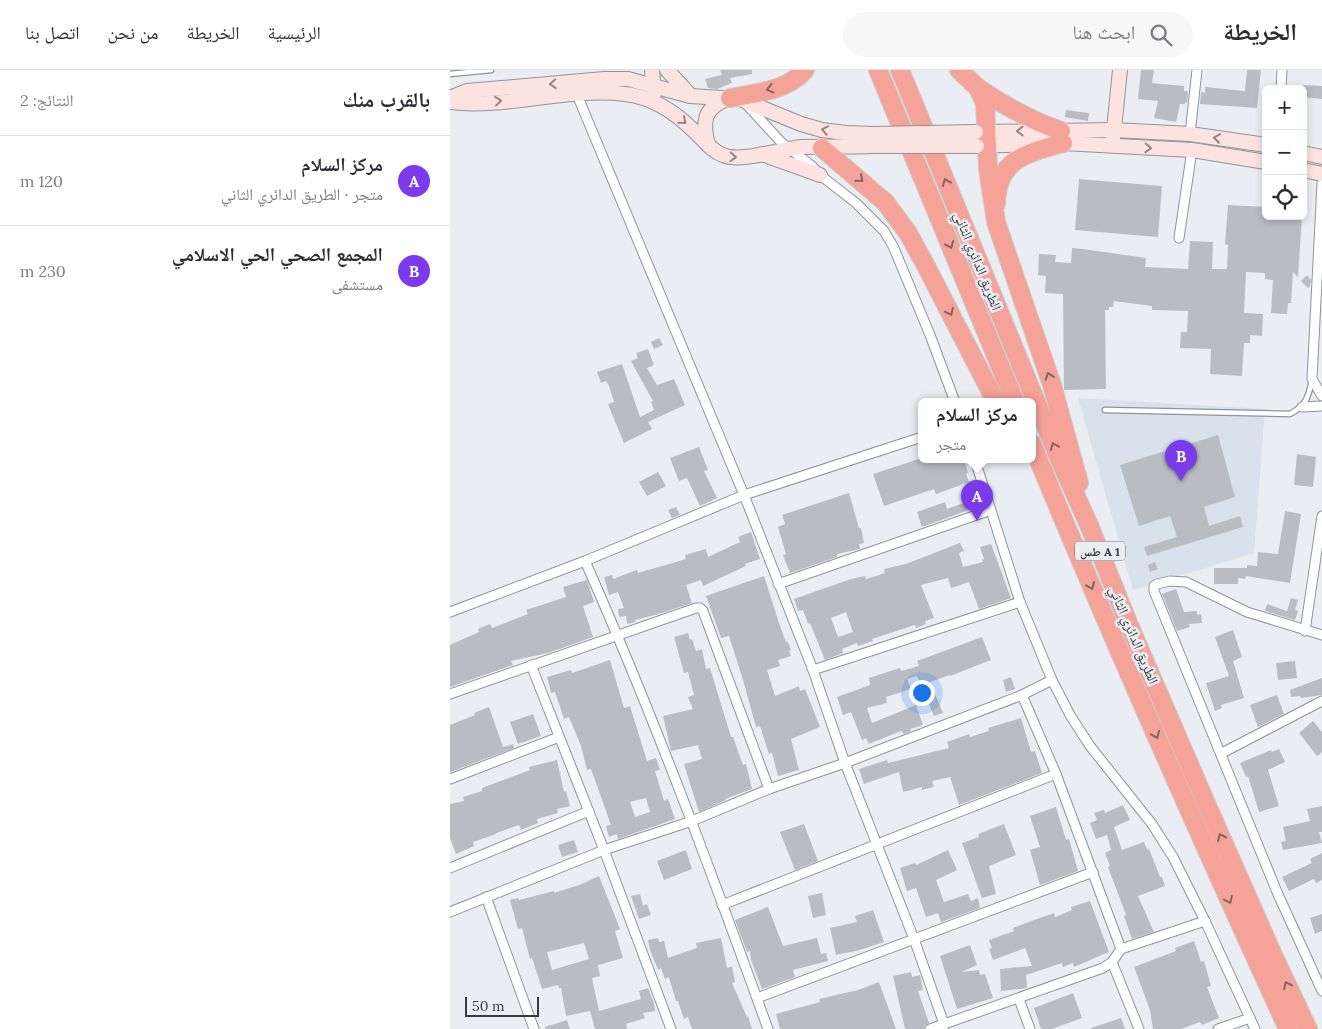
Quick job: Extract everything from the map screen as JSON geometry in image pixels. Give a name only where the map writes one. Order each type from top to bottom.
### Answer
[{"type":"highway","points":[[735,98],[792,82],[805,70]]},
{"type":"highway","name":"الطريق الدائري الثاني","points":[[878,70],[1013,398]]},
{"type":"highway","name":"الطريق الدائري الثاني","points":[[900,70],[1035,398]]},
{"type":"highway","points":[[959,70],[978,88],[1001,104],[1062,137]]},
{"type":"highway","points":[[978,88],[985,103],[981,139],[996,222],[1052,385],[1089,525]]},
{"type":"highway","points":[[996,222],[996,197],[1000,182],[1008,166],[1020,156],[1062,137]]},
{"type":"highway","points":[[820,148],[885,202],[908,233],[926,264],[994,398]]},
{"type":"highway","name":"الطريق الدائري الثاني","points":[[1036,402],[1190,767],[1308,1029]]},
{"type":"highway","name":"الطريق الدائري الثاني","points":[[1036,454],[1071,540],[1197,831],[1288,1029]]},
{"type":"highway","points":[[1026,463],[1041,494],[1071,540]]},
{"type":"street","points":[[604,79],[617,70]]},
{"type":"street","points":[[652,70],[654,102]]},
{"type":"street","points":[[667,70],[690,96]]},
{"type":"street","points":[[1112,146],[1120,70]]},
{"type":"street","points":[[1190,134],[1197,70]]},
{"type":"street","points":[[1281,85],[1282,70]]},
{"type":"street","points":[[638,76],[640,97]]},
{"type":"street","points":[[450,102],[468,105],[574,88],[604,79],[628,79],[638,76],[653,85],[690,96],[735,98],[801,124],[874,140]]},
{"type":"street","points":[[574,88],[744,495],[813,670],[876,845],[914,939],[944,1026]]},
{"type":"street","points":[[450,98],[467,91],[574,88],[640,97],[654,102],[674,114],[715,152],[737,158],[789,149],[820,148],[874,140],[1062,137],[1114,130],[1190,134],[1262,144]]},
{"type":"street","points":[[708,144],[705,133],[705,120],[709,111],[716,104],[735,98]]},
{"type":"street","points":[[735,98],[789,149],[873,218],[884,231],[930,335],[954,398]]},
{"type":"street","points":[[1062,137],[1112,146],[1192,150],[1262,161]]},
{"type":"street","points":[[816,171],[811,158],[815,150],[820,148]]},
{"type":"street","points":[[1179,238],[1192,150]]},
{"type":"street","points":[[762,154],[816,171]]},
{"type":"street","points":[[1307,154],[1322,157]]},
{"type":"street","points":[[1307,171],[1322,174]]},
{"type":"street","points":[[1322,183],[1319,315],[1312,379],[1322,396]]},
{"type":"street","points":[[1302,407],[1322,406]]},
{"type":"street","points":[[450,612],[585,561],[744,495],[918,438]]},
{"type":"street","points":[[976,463],[1020,602],[1052,680],[1070,715],[1090,746],[1136,802],[1158,832],[1173,857],[1205,920],[1255,1029]]},
{"type":"street","points":[[778,584],[991,510]]},
{"type":"street","points":[[1305,631],[1322,522]]},
{"type":"street","points":[[585,561],[618,634],[692,821],[768,1029]]},
{"type":"street","points":[[1322,635],[1248,612],[1186,582],[1170,580],[1155,585],[1154,591],[1277,892],[1322,991]]},
{"type":"street","points":[[813,670],[1020,602]]},
{"type":"street","points":[[450,694],[618,634],[700,608],[769,789]]},
{"type":"street","points":[[531,665],[672,1029]]},
{"type":"street","points":[[450,912],[604,850],[692,821],[769,789],[1022,695],[1052,680]]},
{"type":"street","points":[[1022,695],[1056,774],[1121,949]]},
{"type":"street","points":[[1222,754],[1322,701]]},
{"type":"street","points":[[450,779],[558,737]]},
{"type":"street","points":[[722,905],[1056,774]]},
{"type":"street","points":[[450,868],[588,811]]},
{"type":"street","points":[[757,998],[1093,872]]},
{"type":"street","points":[[486,898],[534,1029]]},
{"type":"street","points":[[930,1029],[944,1026],[1103,968],[1112,962],[1121,949],[1205,920]]},
{"type":"street","points":[[1112,962],[1139,1029]]},
{"type":"street","points":[[1019,999],[1030,1029]]},
{"type":"street","points":[[1218,1029],[1250,1018]]},
{"type":"lane","points":[[450,74],[491,70]]},
{"type":"lane","points":[[1105,410],[1290,414],[1302,407],[1309,396],[1312,379]]},
{"type":"shaded area","points":[[1078,398],[1265,409],[1254,553],[1133,590]]},
{"type":"building","points":[[720,70],[752,70],[752,74],[730,78],[732,83],[717,89],[708,88],[705,79],[722,75]]},
{"type":"building","points":[[1141,70],[1154,70],[1152,83],[1184,86],[1184,91],[1188,91],[1187,103],[1180,104],[1176,122],[1154,118],[1158,101],[1138,99]]},
{"type":"building","points":[[1247,70],[1261,70],[1257,108],[1200,104],[1201,92],[1205,93],[1205,87],[1245,91]]},
{"type":"building","points":[[1307,85],[1322,86],[1322,99],[1307,97]]},
{"type":"building","points":[[1066,110],[1089,113],[1088,121],[1065,117]]},
{"type":"building","points":[[1079,179],[1162,186],[1158,237],[1075,230]]},
{"type":"building","points":[[1228,205],[1262,207],[1262,220],[1302,220],[1298,277],[1293,272],[1291,303],[1288,303],[1287,314],[1271,313],[1273,280],[1265,279],[1265,273],[1246,272],[1244,313],[1263,314],[1262,336],[1250,335],[1250,343],[1244,343],[1242,376],[1210,374],[1211,349],[1180,348],[1181,332],[1187,332],[1188,311],[1152,310],[1152,306],[1114,301],[1113,307],[1105,310],[1106,389],[1064,390],[1063,294],[1045,293],[1046,276],[1038,275],[1039,254],[1056,255],[1055,262],[1071,263],[1072,248],[1083,249],[1146,258],[1145,267],[1188,269],[1190,241],[1213,242],[1212,269],[1227,269],[1228,245],[1225,244]]},
{"type":"building","points":[[1307,275],[1311,280],[1308,288],[1301,281]]},
{"type":"building","points":[[659,338],[663,345],[654,349],[651,342]]},
{"type":"building","points":[[648,349],[654,365],[647,368],[657,385],[674,379],[685,405],[648,422],[652,429],[624,443],[608,404],[614,402],[609,386],[606,381],[601,383],[597,372],[622,364],[640,417],[654,410],[651,402],[653,401],[631,361],[638,358],[636,353]]},
{"type":"building","points":[[1218,435],[1235,497],[1204,507],[1209,526],[1240,516],[1243,527],[1147,556],[1144,547],[1177,537],[1170,516],[1139,526],[1120,465]]},
{"type":"building","points":[[699,447],[708,470],[704,471],[717,498],[700,506],[687,478],[679,481],[670,458]]},
{"type":"building","points":[[1297,454],[1316,457],[1313,487],[1294,485]]},
{"type":"building","points":[[918,459],[918,463],[965,463],[969,482],[936,494],[934,489],[884,506],[873,474]]},
{"type":"building","points":[[658,472],[666,486],[647,496],[639,482]]},
{"type":"building","points":[[849,493],[864,543],[859,544],[860,549],[837,554],[837,557],[790,573],[783,555],[786,554],[778,527],[785,524],[782,515]]},
{"type":"building","points":[[974,499],[977,507],[922,527],[917,512],[945,502],[947,509]]},
{"type":"building","points":[[676,507],[680,515],[672,518],[668,510]]},
{"type":"building","points":[[1285,511],[1301,514],[1290,583],[1246,576],[1245,579],[1238,578],[1238,584],[1214,584],[1214,568],[1247,568],[1247,565],[1257,566],[1258,552],[1278,554]]},
{"type":"building","points":[[751,532],[760,559],[745,564],[746,566],[703,586],[701,580],[686,585],[692,603],[627,624],[626,616],[619,617],[618,609],[624,608],[618,592],[609,595],[604,577],[612,575],[613,579],[637,570],[638,573],[686,559],[685,555],[706,549],[708,557],[740,542],[738,537]]},
{"type":"building","points":[[960,543],[964,551],[959,553],[963,567],[983,562],[982,560],[984,559],[980,547],[991,544],[1011,598],[979,609],[969,582],[951,588],[948,578],[921,585],[934,618],[925,621],[926,624],[916,628],[915,625],[872,639],[873,641],[858,646],[857,643],[842,649],[843,653],[825,660],[810,623],[808,624],[803,610],[798,611],[794,599],[851,579],[865,576],[866,579],[885,573],[884,569],[906,564]],"holes":[[[846,612],[853,632],[838,637],[831,618]]]},
{"type":"building","points":[[1155,562],[1158,569],[1150,572],[1148,565]]},
{"type":"building","points":[[764,576],[780,626],[791,650],[789,651],[791,656],[778,660],[780,666],[767,670],[775,696],[799,686],[800,691],[805,689],[820,727],[791,739],[799,770],[778,776],[772,753],[769,754],[760,726],[756,727],[729,636],[721,638],[706,596]]},
{"type":"building","points":[[587,580],[594,602],[583,606],[593,637],[548,653],[511,661],[513,665],[450,687],[450,645],[479,632],[478,629],[490,624],[492,628],[528,614],[526,610],[566,597],[563,587]]},
{"type":"building","points":[[1176,589],[1184,612],[1197,611],[1197,615],[1201,614],[1202,623],[1189,624],[1190,627],[1177,631],[1162,594]]},
{"type":"building","points":[[1291,598],[1298,600],[1295,610],[1298,611],[1295,620],[1265,611],[1267,604],[1287,611]]},
{"type":"building","points":[[1233,630],[1242,657],[1233,661],[1244,698],[1221,705],[1222,708],[1215,711],[1206,683],[1229,676],[1215,637]]},
{"type":"building","points":[[688,633],[696,651],[702,649],[706,669],[710,668],[731,737],[733,737],[743,765],[746,764],[752,789],[725,799],[699,812],[684,764],[702,759],[698,745],[671,751],[663,716],[693,709],[688,697],[694,695],[688,672],[684,673],[674,637]]},
{"type":"building","points":[[982,637],[991,660],[930,682],[943,713],[934,716],[917,676],[907,679],[911,689],[886,697],[887,703],[867,708],[872,723],[916,705],[923,725],[910,729],[911,731],[904,734],[901,731],[869,744],[866,738],[862,740],[851,712],[843,715],[837,697],[870,685],[869,678],[900,668],[901,671],[919,666],[917,661]]},
{"type":"building","points":[[610,660],[624,708],[630,706],[647,761],[656,758],[660,770],[655,771],[664,801],[668,799],[675,819],[618,839],[617,834],[609,837],[606,826],[611,825],[591,769],[587,770],[581,746],[569,717],[564,719],[555,692],[551,693],[547,677],[571,670],[572,673]],"holes":[[[646,798],[650,812],[635,817],[630,802]]]},
{"type":"building","points":[[1295,661],[1297,678],[1278,680],[1276,663]]},
{"type":"building","points":[[1011,677],[1015,689],[1006,692],[1003,680]]},
{"type":"building","points":[[1322,678],[1322,695],[1301,698],[1300,696],[1291,697],[1290,690]]},
{"type":"building","points":[[1277,695],[1284,714],[1258,727],[1250,705]]},
{"type":"building","points":[[489,707],[503,747],[513,744],[514,748],[450,772],[450,725]]},
{"type":"building","points":[[533,714],[541,736],[518,744],[510,722]]},
{"type":"building","points":[[1021,718],[1031,752],[1035,751],[1042,773],[959,805],[950,777],[932,781],[934,787],[922,790],[922,787],[903,792],[899,772],[864,784],[859,769],[887,760],[888,763],[949,748],[947,742],[969,734],[970,737],[989,731],[988,728]]},
{"type":"building","points":[[1313,721],[1322,732],[1322,752],[1317,756],[1299,733]]},
{"type":"building","points":[[1279,749],[1285,762],[1268,770],[1279,806],[1259,812],[1248,776],[1246,777],[1240,763],[1271,750],[1272,752]]},
{"type":"building","points":[[557,760],[564,792],[566,791],[570,806],[557,809],[558,813],[537,819],[538,823],[521,830],[519,825],[473,842],[474,846],[456,854],[450,838],[450,804],[464,801],[463,797],[482,791],[482,788],[530,770],[529,767]]},
{"type":"building","points":[[1123,805],[1130,820],[1114,827],[1122,850],[1144,842],[1165,886],[1138,896],[1154,932],[1132,939],[1124,916],[1126,915],[1108,867],[1110,866],[1105,853],[1111,850],[1107,835],[1096,839],[1090,823],[1097,820],[1094,813],[1104,810],[1105,813]]},
{"type":"building","points":[[1322,806],[1322,832],[1319,832],[1322,843],[1283,850],[1281,842],[1286,841],[1283,827],[1310,821],[1307,809]]},
{"type":"building","points":[[1056,807],[1066,840],[1069,839],[1078,871],[1040,885],[1030,850],[1040,847],[1030,816]]},
{"type":"building","points":[[804,824],[818,861],[795,870],[780,832]]},
{"type":"building","points":[[1004,824],[1016,855],[989,866],[996,894],[982,898],[962,843],[979,837],[978,834]]},
{"type":"building","points":[[574,840],[578,852],[562,857],[558,845]]},
{"type":"building","points":[[686,850],[692,869],[664,880],[657,861]]},
{"type":"building","points":[[948,850],[957,870],[936,880],[944,902],[968,894],[971,901],[978,898],[980,908],[941,922],[938,913],[926,917],[916,888],[907,891],[900,868],[915,863],[916,865]]},
{"type":"building","points":[[1322,853],[1322,880],[1316,883],[1314,879],[1289,891],[1282,877],[1312,863],[1310,859]]},
{"type":"building","points":[[599,876],[620,929],[615,931],[623,958],[598,965],[600,976],[592,978],[599,1011],[641,999],[639,991],[648,988],[654,1003],[655,1011],[643,1013],[645,1018],[626,1024],[627,1029],[595,1029],[590,1011],[566,1016],[561,988],[558,985],[542,989],[532,958],[530,959],[522,928],[518,929],[510,900],[518,898],[519,900],[554,891],[554,893]],"holes":[[[584,943],[589,959],[552,970],[547,952]]]},
{"type":"building","points":[[822,893],[826,915],[813,918],[808,896]]},
{"type":"building","points":[[640,894],[643,906],[647,904],[651,915],[639,919],[631,896]]},
{"type":"building","points":[[1090,901],[1109,952],[1074,967],[1073,963],[1063,967],[1062,963],[1026,975],[1027,988],[1001,991],[1000,969],[1032,966],[1025,948],[993,960],[989,949],[992,948],[989,940],[1014,931],[1013,928],[1054,913],[1055,917],[1072,910],[1071,907]]},
{"type":"building","points":[[768,907],[783,946],[817,938],[821,954],[826,953],[828,961],[793,970],[795,977],[762,989],[751,960],[750,951],[747,952],[735,920]]},
{"type":"building","points":[[873,910],[884,942],[836,955],[830,928],[857,922],[855,916]]},
{"type":"building","points":[[1322,914],[1322,931],[1315,934],[1310,918]]},
{"type":"building","points":[[658,938],[659,942],[664,941],[668,958],[697,948],[696,943],[721,938],[727,968],[732,966],[735,982],[732,983],[748,1016],[752,1029],[692,1029],[688,1017],[684,1019],[678,1001],[676,1001],[669,977],[665,979],[661,968],[658,970],[650,950],[648,940]]},
{"type":"building","points":[[1194,941],[1201,962],[1204,961],[1211,986],[1207,987],[1219,1018],[1202,1025],[1200,1022],[1181,1029],[1153,1029],[1150,1010],[1134,967],[1176,951],[1175,948]]},
{"type":"building","points":[[970,945],[977,965],[961,972],[979,970],[980,975],[985,974],[993,998],[957,1009],[940,956]]},
{"type":"building","points":[[911,972],[912,977],[920,975],[923,990],[918,991],[929,1023],[925,1025],[924,1029],[905,1029],[893,976]]},
{"type":"building","points":[[879,982],[896,1029],[780,1029],[776,1014],[820,1002],[819,999],[858,990]]},
{"type":"building","points":[[1073,993],[1082,1018],[1052,1029],[1041,1029],[1034,1008]]},
{"type":"building","points":[[1121,1018],[1125,1029],[1091,1029],[1091,1028]]},
{"type":"building","points":[[567,1020],[570,1029],[545,1029],[545,1027]]},
{"type":"place","name":"المجمع الصحي الحي الاسلامي","points":[[1181,481]]},
{"type":"place","name":"مركز السلام","points":[[977,521]]}]
